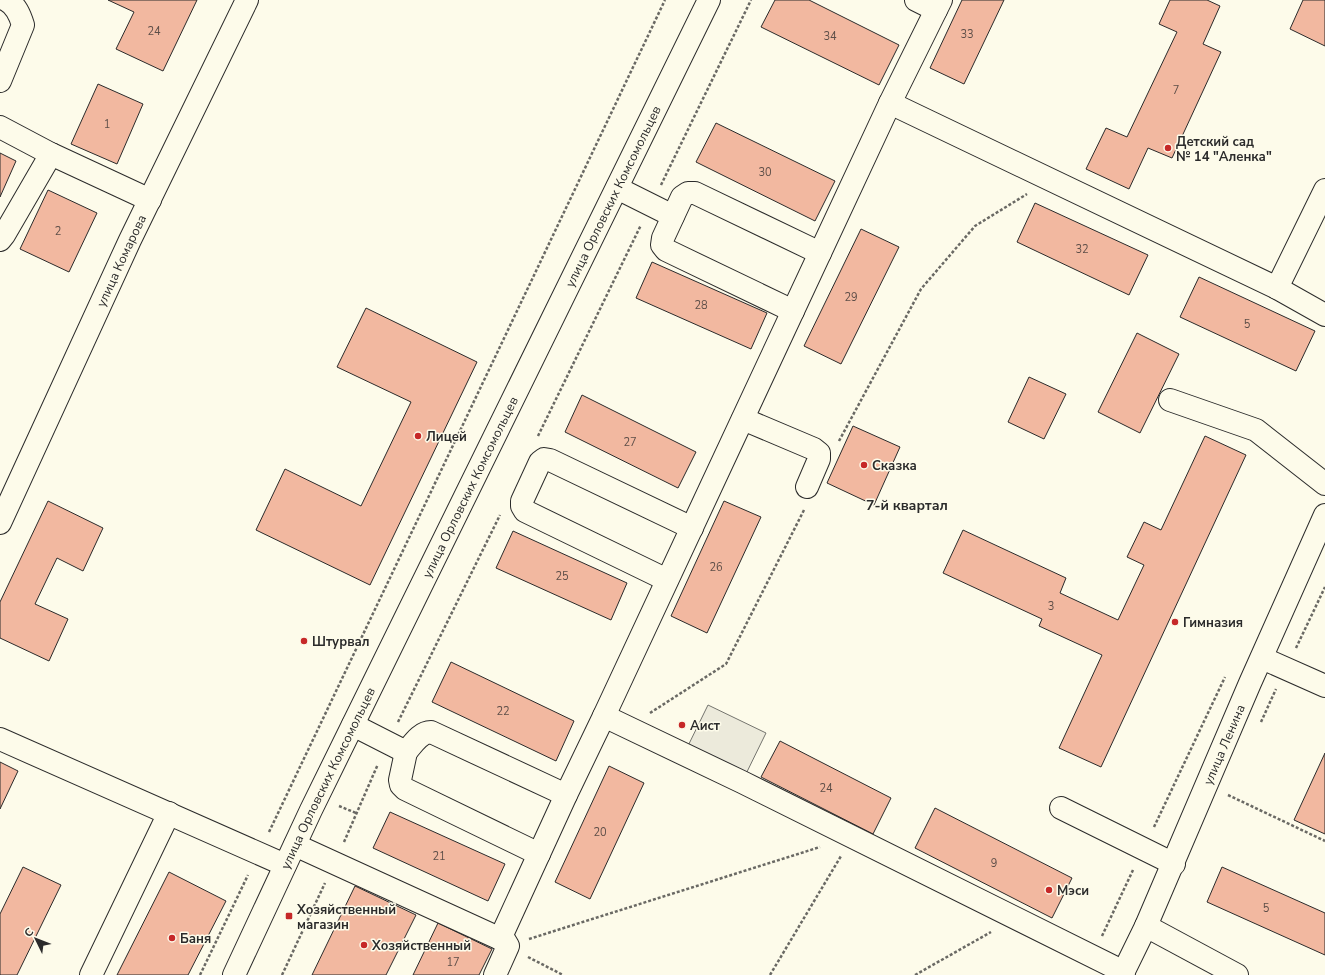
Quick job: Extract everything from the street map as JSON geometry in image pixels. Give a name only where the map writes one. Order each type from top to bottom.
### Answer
[{"type":"street","points":[[0,81],[23,25],[19,12],[6,0]]},
{"type":"street","name":"улица Комарова","points":[[0,523],[91,322],[247,0]]},
{"type":"street","name":"улица Орловских Комсомольцев","points":[[234,975],[285,865],[353,725],[709,0]]},
{"type":"street","points":[[495,975],[504,942],[539,854],[566,795],[890,103],[939,5],[916,0]]},
{"type":"street","points":[[890,103],[1277,288],[1325,314]]},
{"type":"street","points":[[0,127],[51,154],[150,200]]},
{"type":"street","points":[[0,240],[51,154]]},
{"type":"street","points":[[617,188],[673,216]]},
{"type":"street","points":[[1277,288],[1325,190]]},
{"type":"street","points":[[792,311],[666,250],[662,245],[663,238],[682,197],[688,193],[694,193],[820,253]]},
{"type":"street","points":[[1170,400],[1256,430],[1325,484]]},
{"type":"street","points":[[743,419],[814,449],[819,453],[819,459],[807,487]]},
{"type":"street","points":[[667,580],[525,511],[522,506],[522,501],[540,462],[544,459],[550,460],[692,528]]},
{"type":"street","name":"улица Ленина","points":[[1123,973],[1174,864],[1325,515]]},
{"type":"street","points":[[1262,658],[1325,686]]},
{"type":"street","points":[[604,716],[742,782],[1092,956],[1123,973]]},
{"type":"street","points":[[353,725],[406,752]]},
{"type":"street","points":[[539,854],[406,789],[401,785],[400,780],[406,752],[421,735],[426,732],[431,732],[566,795]]},
{"type":"street","points":[[0,738],[285,865]]},
{"type":"street","points":[[1061,808],[1174,864]]},
{"type":"street","points":[[91,975],[169,813]]},
{"type":"street","points":[[295,845],[504,942]]},
{"type":"street","points":[[1146,926],[1237,975]]},
{"type":"path","points":[[200,975],[665,0]]},
{"type":"path","points":[[1286,669],[1325,587]]},
{"type":"path","points":[[1092,956],[1227,674]]},
{"type":"path","points":[[1227,795],[1325,840]]},
{"type":"path","points":[[504,942],[852,837]]},
{"type":"path","points":[[770,975],[852,837]]},
{"type":"path","points":[[915,975],[1015,918]]},
{"type":"path","points":[[504,942],[563,975]]},
{"type":"shaded area","points":[[708,705],[766,733],[742,782],[684,754]]},
{"type":"building","points":[[108,0],[197,0],[163,71],[116,49],[134,12]]},
{"type":"building","points":[[775,0],[809,0],[899,45],[879,85],[761,27]]},
{"type":"building","points":[[962,0],[1004,0],[964,84],[930,68]]},
{"type":"building","points":[[1170,0],[1207,0],[1220,6],[1203,44],[1221,52],[1172,158],[1148,148],[1129,189],[1086,169],[1106,128],[1127,137],[1177,32],[1159,24]]},
{"type":"building","points":[[1303,0],[1325,0],[1325,46],[1290,29]]},
{"type":"building","points":[[98,84],[143,104],[117,164],[71,144]]},
{"type":"building","points":[[716,123],[835,181],[815,221],[696,162]]},
{"type":"building","points":[[0,153],[16,161],[0,197]]},
{"type":"building","points":[[48,190],[97,213],[69,272],[20,249]]},
{"type":"building","points":[[1035,203],[1148,255],[1129,295],[1017,242]]},
{"type":"building","points":[[861,229],[899,247],[841,364],[804,346]]},
{"type":"building","points":[[652,262],[767,313],[751,349],[636,298]]},
{"type":"building","points":[[1199,277],[1315,331],[1296,371],[1180,317]]},
{"type":"building","name":"Лицей","points":[[366,308],[477,362],[370,585],[256,530],[285,469],[361,506],[411,402],[337,367]]},
{"type":"building","points":[[1137,333],[1179,354],[1140,433],[1098,412]]},
{"type":"building","points":[[1029,377],[1066,394],[1044,439],[1008,422]]},
{"type":"building","points":[[582,395],[696,452],[678,488],[565,432]]},
{"type":"building","name":"Сказка","points":[[853,426],[900,447],[874,505],[827,483]]},
{"type":"building","points":[[1205,436],[1246,455],[1101,767],[1059,748],[1102,655],[1039,626],[1042,619],[943,573],[963,530],[1066,578],[1060,593],[1118,620],[1144,565],[1127,557],[1144,522],[1161,530]]},
{"type":"building","points":[[48,501],[103,528],[83,571],[57,558],[35,604],[68,619],[49,661],[0,638],[0,602]]},
{"type":"building","points":[[724,501],[761,517],[707,633],[671,616]]},
{"type":"building","points":[[513,531],[627,583],[611,620],[496,568]]},
{"type":"building","points":[[451,662],[574,721],[556,761],[432,702]]},
{"type":"building","points":[[780,741],[891,798],[873,834],[761,777]]},
{"type":"building","points":[[1325,753],[1325,834],[1294,820]]},
{"type":"building","points":[[0,762],[18,771],[0,809]]},
{"type":"building","points":[[609,766],[644,783],[590,899],[555,882]]},
{"type":"building","points":[[935,808],[1072,878],[1052,918],[915,848]]},
{"type":"building","points":[[390,812],[505,864],[488,901],[373,848]]},
{"type":"building","points":[[23,867],[61,885],[17,975],[0,975],[0,914]]},
{"type":"building","points":[[1222,867],[1325,913],[1325,955],[1207,902]]},
{"type":"building","name":"Баня","points":[[169,872],[226,901],[188,975],[117,975]]},
{"type":"building","name":"Хозяйственный","points":[[355,886],[416,915],[386,975],[312,975]]},
{"type":"building","name":"Хозяйственный","points":[[438,923],[492,949],[479,975],[413,975]]},
{"type":"place","name":"Детский сад № 14 \"Аленка\"","points":[[1168,148]]},
{"type":"place","name":"Лицей","points":[[418,436]]},
{"type":"place","name":"Сказка","points":[[864,465]]},
{"type":"place","name":"Гимназия","points":[[1175,622]]},
{"type":"place","name":"Штурвал","points":[[304,641]]},
{"type":"place","name":"Аист","points":[[682,725]]},
{"type":"place","name":"Мэси","points":[[1049,890]]},
{"type":"place","name":"Хозяйственный магазин","points":[[289,916]]},
{"type":"place","name":"Баня","points":[[172,938]]},
{"type":"place","name":"Хозяйственный","points":[[364,945]]},
{"type":"district","name":"7-й квартал","points":[[907,505]]}]
